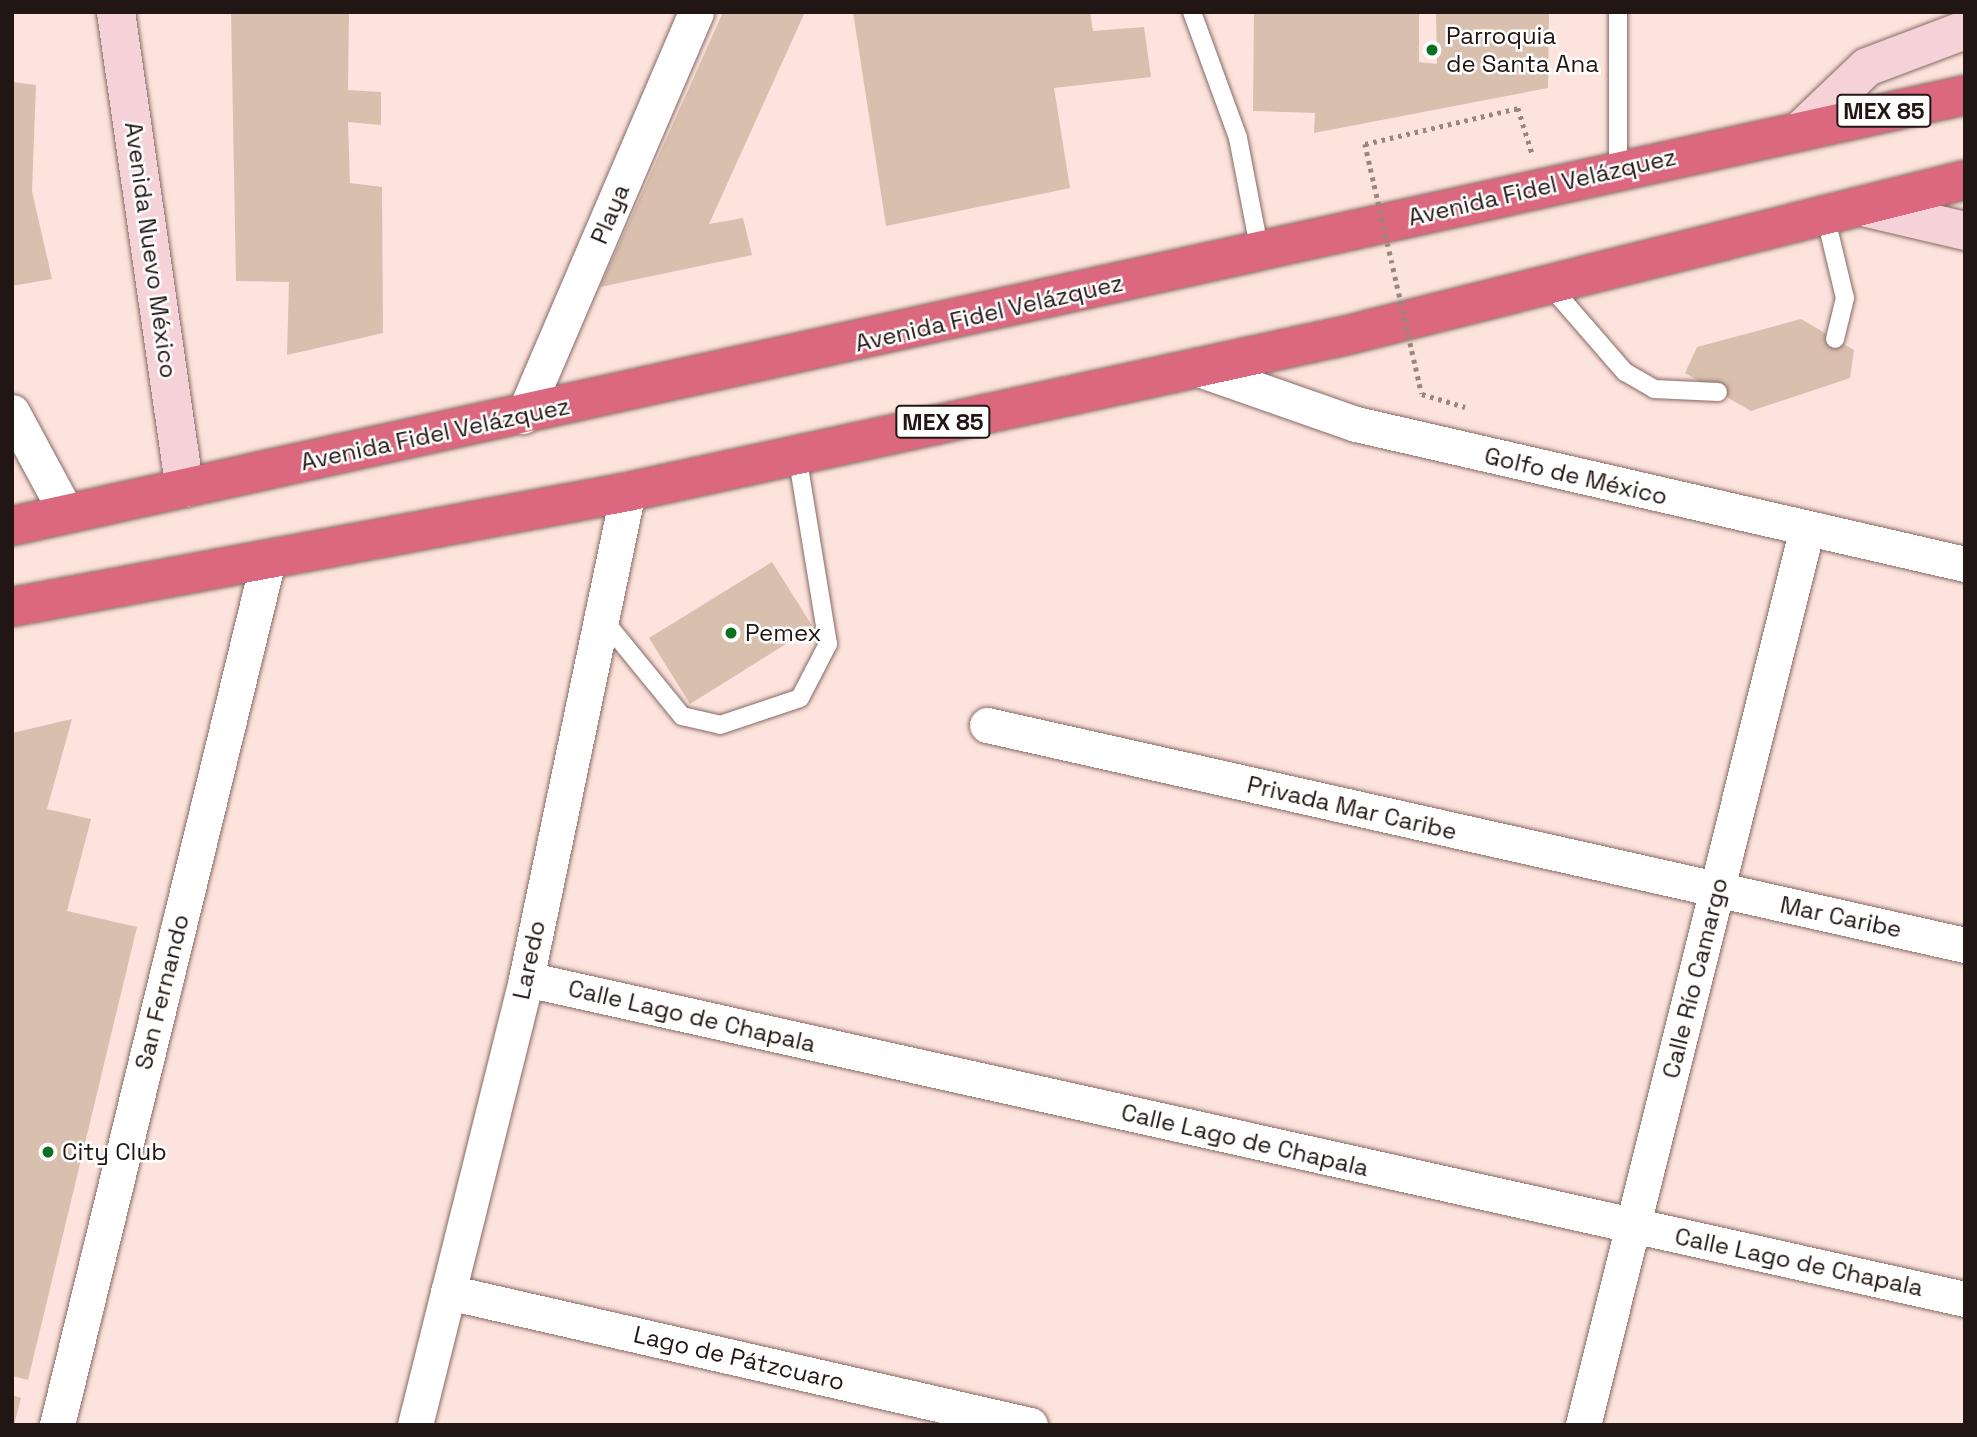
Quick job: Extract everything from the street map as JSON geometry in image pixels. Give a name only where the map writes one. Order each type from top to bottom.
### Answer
[{"type":"highway","name":"Avenida Fidel Velázquez","points":[[12,526],[523,416],[1803,128],[1965,94]]},
{"type":"highway","name":"MEX 85","points":[[12,607],[628,492],[1551,287],[1826,219],[1965,180]]},
{"type":"street","name":"Avenida Nuevo México","points":[[116,12],[185,488]]},
{"type":"street","name":"Playa","points":[[523,416],[696,12]]},
{"type":"street","points":[[1803,128],[1867,67],[1965,30]]},
{"type":"street","points":[[1867,208],[1965,231]]},
{"type":"street","name":"Golfo de México","points":[[1193,367],[1356,424],[1807,532],[1965,564]]},
{"type":"street","points":[[12,412],[67,514]]},
{"type":"street","name":"Laredo","points":[[415,1425],[526,979],[628,492]]},
{"type":"street","name":"Calle Río Camargo","points":[[1583,1425],[1807,532]]},
{"type":"street","name":"San Fernando","points":[[57,1425],[268,560]]},
{"type":"street","name":"Privada Mar Caribe","points":[[987,725],[1717,890]]},
{"type":"street","name":"Mar Caribe","points":[[1717,890],[1965,945]]},
{"type":"street","name":"Calle Lago de Chapala","points":[[526,979],[1965,1299]]},
{"type":"street","name":"Lago de Pátzcuaro","points":[[448,1292],[1030,1425]]},
{"type":"lane","points":[[1192,12],[1238,138],[1261,252]]},
{"type":"lane","points":[[1618,12],[1618,170]]},
{"type":"lane","points":[[1826,219],[1844,286],[1835,339]]},
{"type":"lane","points":[[1551,287],[1625,372],[1654,388],[1718,392]]},
{"type":"lane","points":[[601,617],[682,716],[720,725],[800,698],[828,644],[797,454]]},
{"type":"path","points":[[1422,394],[1366,144],[1518,108],[1544,187]]},
{"type":"building","points":[[231,12],[349,12],[348,90],[381,92],[381,125],[348,122],[350,183],[382,187],[383,333],[287,355],[289,282],[236,281]]},
{"type":"building","points":[[723,12],[805,12],[709,224],[743,218],[752,255],[600,287]]},
{"type":"building","points":[[853,12],[1090,12],[1093,31],[1144,27],[1151,77],[1054,88],[1070,188],[886,226]]},
{"type":"building","name":"Parroquia de Santa Ana","points":[[1254,12],[1419,12],[1419,62],[1437,64],[1436,12],[1549,12],[1548,88],[1314,133],[1315,113],[1253,111]]},
{"type":"building","points":[[12,82],[36,85],[32,191],[52,279],[12,286]]},
{"type":"building","points":[[1801,319],[1854,350],[1850,378],[1751,411],[1685,373],[1697,347]]},
{"type":"building","name":"Pemex","points":[[772,562],[813,627],[690,704],[649,638]]},
{"type":"building","name":"City Club","points":[[72,719],[47,809],[91,819],[67,911],[137,927],[28,1380],[12,1376],[12,733]]},
{"type":"building","points":[[12,1395],[21,1398],[14,1425],[12,1425]]},
{"type":"place","name":"Parroquia de Santa Ana","points":[[1432,50]]},
{"type":"place","name":"Pemex","points":[[731,633]]},
{"type":"place","name":"City Club","points":[[48,1152]]}]
